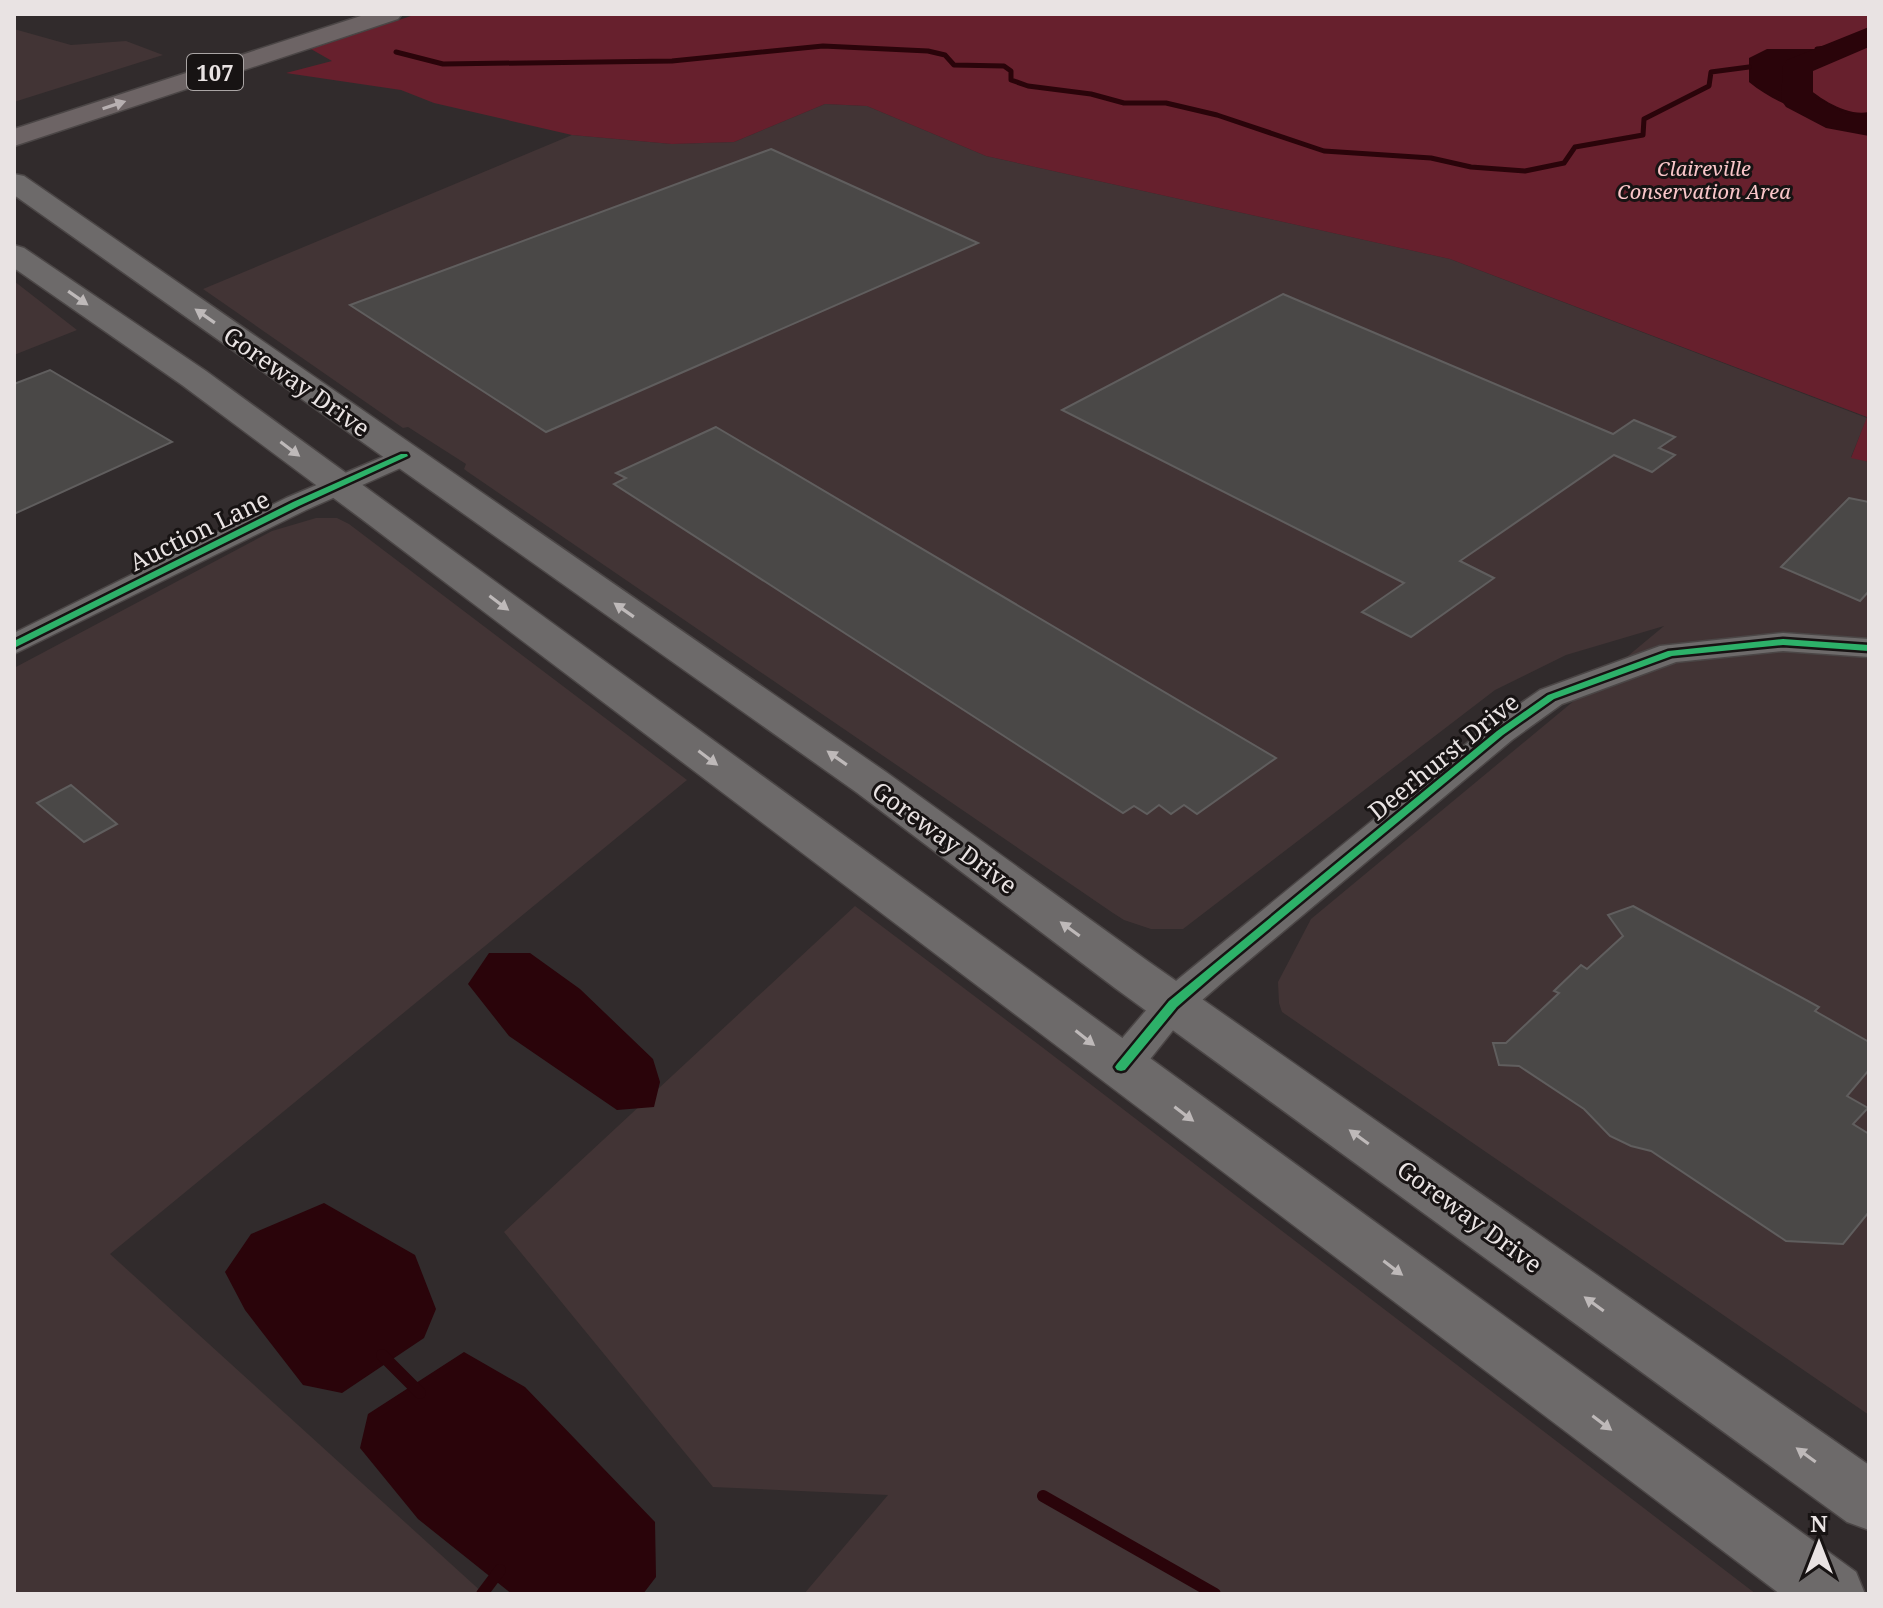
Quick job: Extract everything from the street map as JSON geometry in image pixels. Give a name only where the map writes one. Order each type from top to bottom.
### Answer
[{"type":"main road","name":"107","points":[[20,123],[326,14]]},
{"type":"main road","name":"107","points":[[20,123],[390,14]]},
{"type":"main road","points":[[14,158],[20,123]]},
{"type":"main road","name":"Goreway Drive","points":[[14,182],[871,782],[1173,1004],[1869,1501]]},
{"type":"main road","points":[[14,254],[194,378],[1833,1594]]},
{"type":"street","name":"Auction Lane","points":[[14,645],[404,456]]},
{"type":"street","name":"Deerhurst Drive","points":[[1121,1067],[1173,1004],[1500,733],[1551,697],[1671,653],[1783,642],[1869,648]]},
{"type":"shaded area","points":[[14,29],[71,45],[126,41],[163,55],[14,102]]},
{"type":"shaded area","points":[[1767,49],[1817,49],[1799,64],[1801,82],[1842,109],[1869,112],[1869,129],[1791,107],[1749,82],[1749,58]]},
{"type":"shaded area","points":[[825,104],[867,106],[986,156],[1450,259],[1867,418],[1851,457],[1869,462],[1869,1415],[1282,1012],[1279,1003],[1278,982],[1311,919],[1664,626],[1566,655],[1495,690],[1183,929],[1151,929],[1113,913],[468,472],[464,469],[466,464],[408,427],[403,428],[203,289],[572,135],[672,144],[734,142]]},
{"type":"shaded area","points":[[14,281],[77,330],[14,355]]},
{"type":"shaded area","points":[[316,518],[337,518],[349,524],[687,780],[110,1254],[484,1594],[14,1594],[14,668],[272,531]]},
{"type":"shaded area","points":[[855,906],[1756,1594],[804,1594],[888,1495],[713,1487],[504,1232]]},
{"type":"shaded area","points":[[489,953],[530,953],[580,989],[653,1059],[660,1082],[654,1107],[617,1110],[509,1036],[468,984]]},
{"type":"shaded area","points":[[324,1203],[415,1255],[436,1309],[424,1338],[342,1393],[303,1385],[245,1310],[225,1272],[251,1234]]},
{"type":"shaded area","points":[[464,1352],[525,1387],[655,1522],[656,1577],[643,1594],[512,1594],[418,1519],[360,1448],[368,1414]]},
{"type":"green space","name":"Claireville Conservation Area","points":[[417,14],[1869,14],[1869,462],[1851,458],[1867,417],[1450,259],[986,156],[867,106],[825,104],[734,142],[672,144],[572,135],[434,103],[401,90],[286,73],[332,61],[311,49]]},
{"type":"building","points":[[771,149],[978,243],[546,432],[350,305]]},
{"type":"building","points":[[1283,294],[1613,434],[1634,420],[1675,437],[1659,448],[1675,455],[1652,472],[1614,455],[1460,561],[1494,578],[1411,637],[1362,612],[1404,583],[1062,410]]},
{"type":"building","points":[[50,370],[172,442],[14,514],[14,384]]},
{"type":"building","points":[[716,427],[1276,758],[1197,814],[1184,805],[1171,814],[1159,805],[1147,814],[1134,806],[1123,813],[614,484],[626,478],[616,473]]},
{"type":"building","points":[[1849,498],[1869,502],[1869,591],[1860,601],[1781,567]]},
{"type":"building","points":[[71,785],[117,824],[84,842],[37,803]]},
{"type":"building","points":[[1633,906],[1819,1007],[1815,1011],[1869,1042],[1869,1070],[1847,1096],[1868,1108],[1853,1124],[1869,1134],[1869,1212],[1843,1244],[1786,1241],[1651,1151],[1610,1136],[1584,1109],[1519,1066],[1499,1065],[1493,1043],[1506,1043],[1559,993],[1554,991],[1581,965],[1587,969],[1623,936],[1608,915]]},
{"type":"waterway","points":[[1869,36],[1798,66],[1797,100],[1837,121],[1869,126]]},
{"type":"waterway","points":[[396,52],[443,64],[672,61],[823,46],[928,51],[945,55],[954,65],[1004,66],[1011,71],[1011,80],[1028,86],[1091,94],[1124,103],[1166,103],[1217,115],[1324,151],[1431,158],[1471,167],[1525,171],[1564,163],[1575,147],[1643,135],[1644,119],[1709,86],[1711,72],[1749,67]]},
{"type":"waterway","points":[[1817,49],[1827,48]]},
{"type":"waterway","points":[[382,1355],[420,1393]]},
{"type":"waterway","points":[[1043,1496],[1215,1594]]},
{"type":"waterway","points":[[482,1594],[500,1570]]},
{"type":"cycle path","points":[[14,645],[296,504],[404,456]]},
{"type":"cycle path","points":[[1121,1067],[1173,1004],[1211,971],[1500,733],[1551,697],[1671,653],[1783,642],[1869,648]]}]
